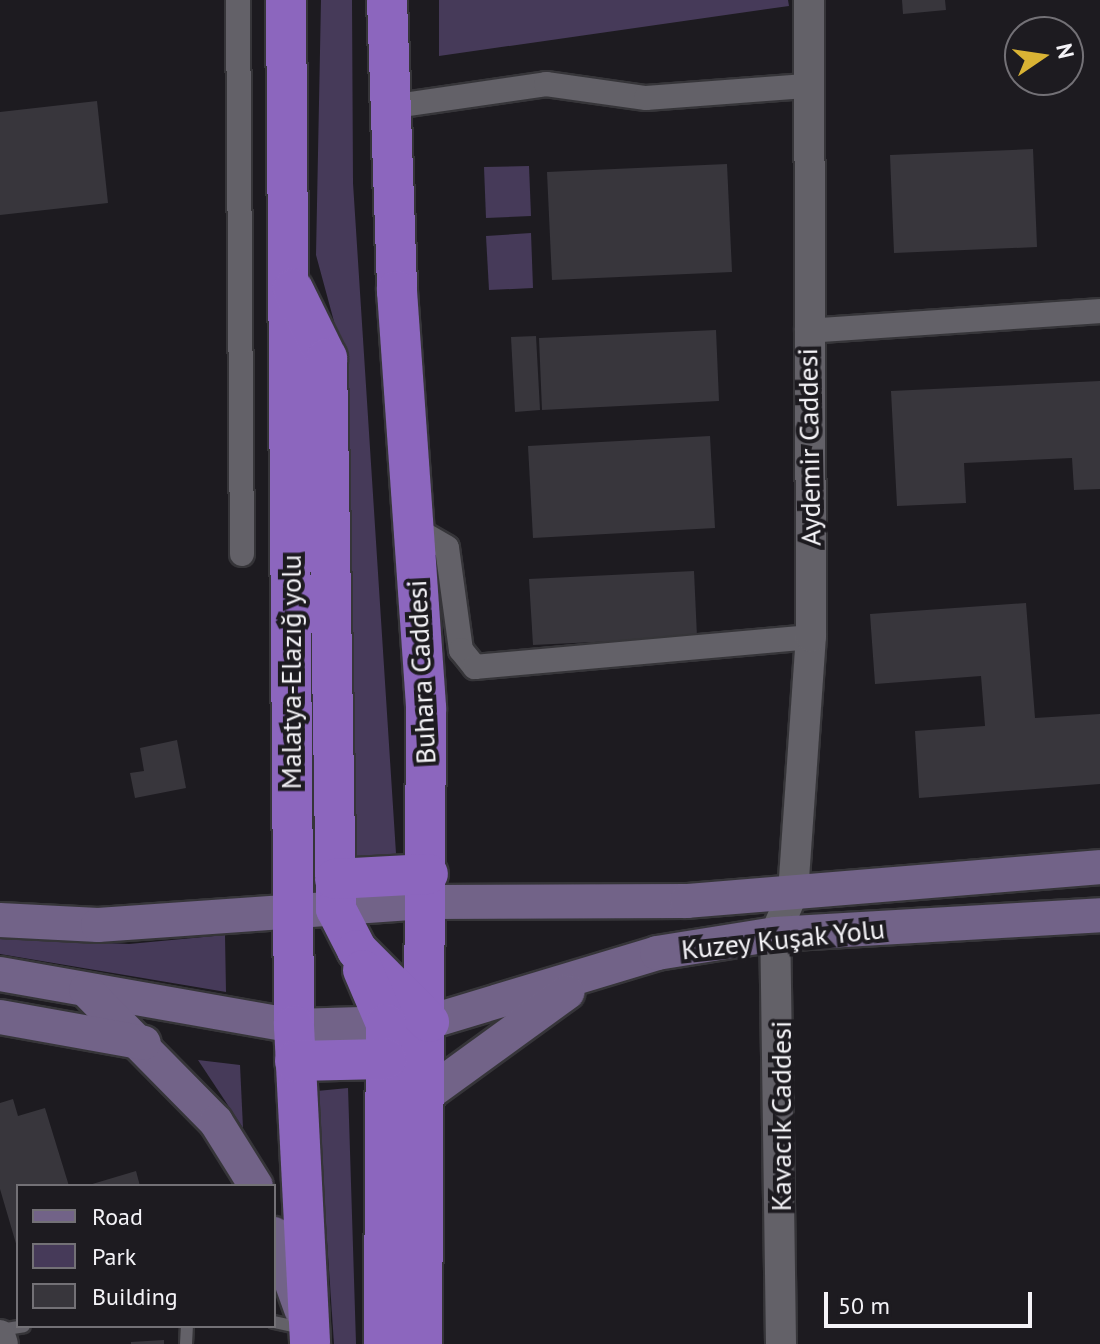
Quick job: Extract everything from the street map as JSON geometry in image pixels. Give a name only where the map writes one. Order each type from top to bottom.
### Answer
[{"type":"highway","name":"Malatya-Elazığ yolu","points":[[286,0],[297,1332]]},
{"type":"highway","name":"Buhara Caddesi","points":[[387,0],[389,107],[413,528],[428,888],[429,1022],[422,1344]]},
{"type":"highway","points":[[288,279],[327,358],[336,894],[357,950],[429,1022]]},
{"type":"highway","points":[[336,894],[428,888]]},
{"type":"highway","points":[[293,911],[370,978],[386,1041],[384,1344]]},
{"type":"highway","points":[[294,1043],[386,1041]]},
{"type":"main road","name":"Kuzey Kuşak Yolu","points":[[428,888],[793,893],[1100,867]]},
{"type":"main road","points":[[0,920],[98,925],[293,911],[336,894]]},
{"type":"main road","name":"Kuzey Kuşak Yolu","points":[[386,1041],[429,1022],[607,968],[775,934],[1100,915]]},
{"type":"main road","points":[[426,1095],[607,968]]},
{"type":"main road","points":[[0,974],[85,989],[294,1043]]},
{"type":"main road","points":[[85,989],[144,1043],[216,1122],[255,1184]]},
{"type":"main road","points":[[0,1017],[144,1043]]},
{"type":"main road","points":[[276,1243],[297,1332]]},
{"type":"street","points":[[238,0],[242,554]]},
{"type":"street","name":"Aydemir Caddesi","points":[[793,893],[811,637],[806,86],[809,0]]},
{"type":"street","points":[[389,107],[546,84],[646,98],[806,86]]},
{"type":"street","points":[[807,331],[1100,311]]},
{"type":"street","points":[[413,528],[447,548],[461,650],[475,667],[811,637]]},
{"type":"street","name":"Kavacık Caddesi","points":[[781,1344],[775,934],[793,893]]},
{"type":"street","points":[[0,1332],[3,1344]]},
{"type":"green space","points":[[321,0],[352,0],[353,183],[397,869],[354,867],[342,351],[316,255]]},
{"type":"green space","points":[[439,0],[788,0],[789,6],[439,56]]},
{"type":"green space","points":[[529,166],[531,216],[486,218],[484,167]]},
{"type":"green space","points":[[531,233],[533,288],[489,290],[486,236]]},
{"type":"green space","points":[[225,935],[226,992],[0,954],[0,939],[129,944]]},
{"type":"green space","points":[[198,1060],[240,1065],[243,1128]]},
{"type":"green space","points":[[348,1088],[356,1344],[334,1344],[317,1091]]},
{"type":"building","points":[[902,0],[945,0],[946,10],[903,14]]},
{"type":"building","points":[[97,101],[108,203],[0,215],[0,112]]},
{"type":"building","points":[[1033,149],[1037,247],[894,253],[890,155]]},
{"type":"building","points":[[727,164],[732,272],[552,280],[547,172]]},
{"type":"building","points":[[716,330],[719,401],[542,410],[539,338]]},
{"type":"building","points":[[536,336],[540,410],[515,412],[511,337]]},
{"type":"building","points":[[1100,381],[1100,489],[1074,490],[1072,458],[964,463],[966,503],[897,506],[891,391]]},
{"type":"building","points":[[710,436],[715,528],[533,538],[528,446]]},
{"type":"building","points":[[694,571],[697,637],[533,645],[529,579]]},
{"type":"building","points":[[1026,603],[1035,718],[1100,714],[1100,784],[919,798],[915,731],[985,726],[981,676],[875,684],[870,614]]},
{"type":"building","points":[[177,740],[186,788],[135,798],[130,773],[144,771],[140,748]]},
{"type":"building","points":[[13,1099],[18,1116],[45,1108],[68,1184],[16,1184],[16,1244],[0,1189],[0,1103]]},
{"type":"building","points":[[136,1171],[139,1184],[92,1184]]},
{"type":"building","points":[[164,1340],[164,1344],[131,1344],[131,1342]]}]
